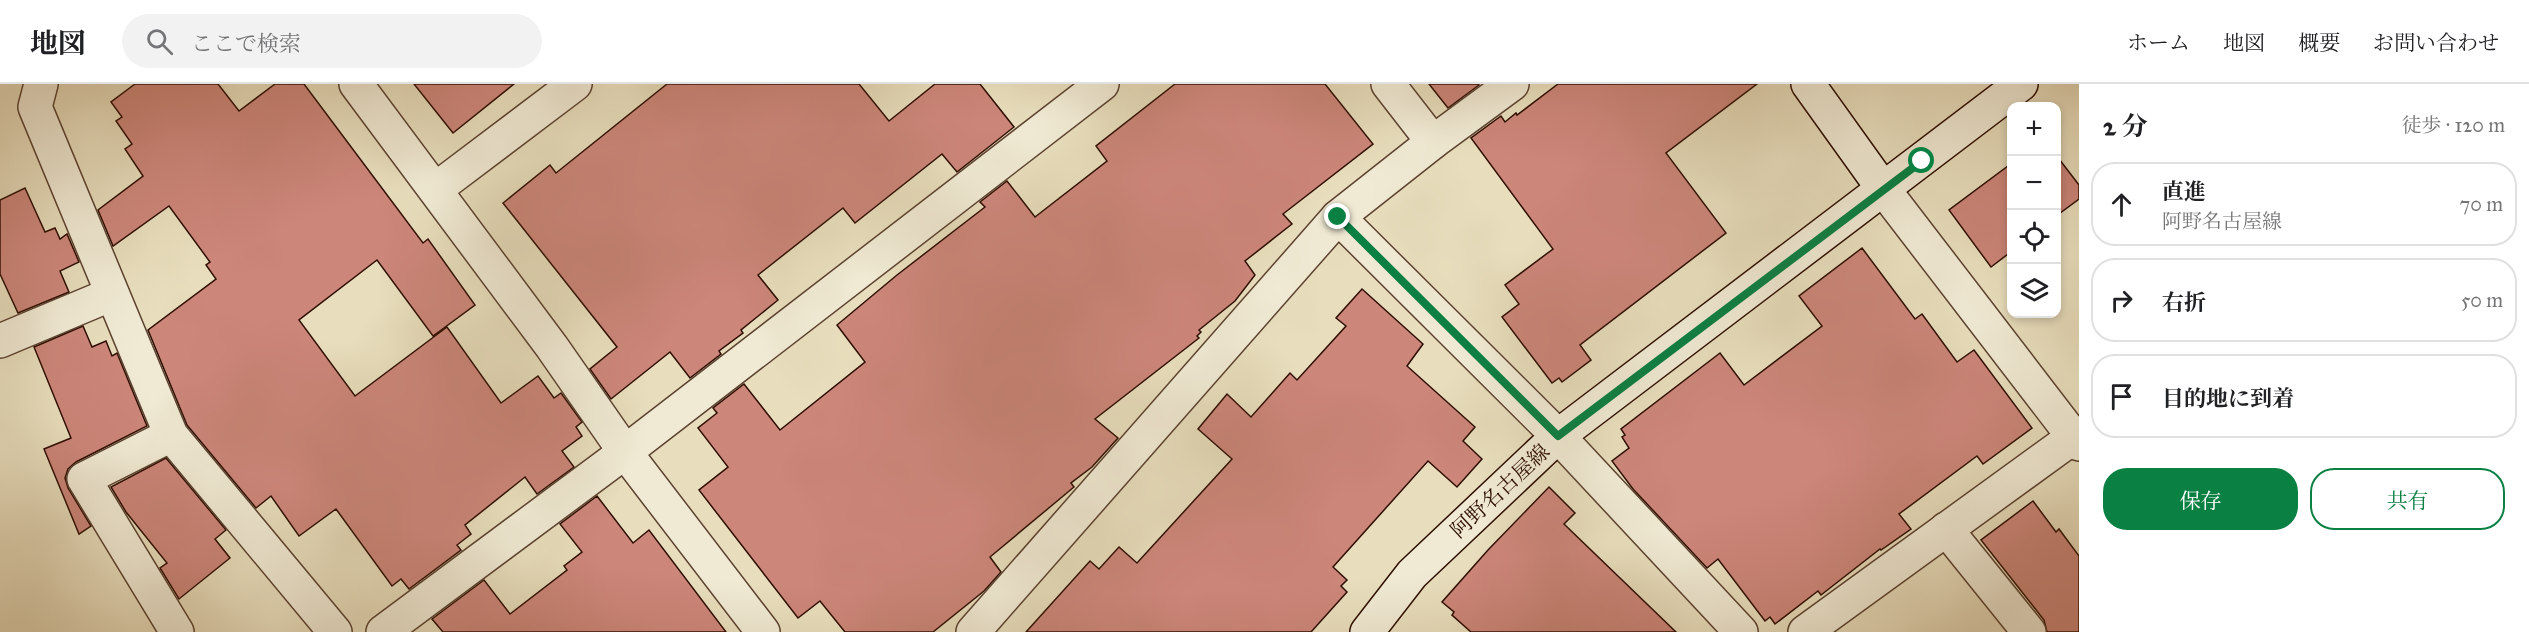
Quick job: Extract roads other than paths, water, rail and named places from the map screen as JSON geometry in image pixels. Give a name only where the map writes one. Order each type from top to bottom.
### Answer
[{"type":"street","points":[[41,84],[35,107],[171,435],[335,632]]},
{"type":"street","points":[[356,84],[552,347],[625,452],[763,632]]},
{"type":"street","points":[[436,189],[575,84]]},
{"type":"street","points":[[382,632],[625,452],[1102,84]]},
{"type":"street","points":[[1388,84],[1433,142]]},
{"type":"street","points":[[973,632],[1338,217],[1433,142],[1512,84]]},
{"type":"street","points":[[1805,632],[2077,438],[1884,190],[1808,84]]},
{"type":"street","name":"阿野名古屋線","points":[[1366,632],[1412,574],[1558,436],[2021,84]]},
{"type":"street","points":[[1338,217],[1558,436],[1741,632]]},
{"type":"street","points":[[0,341],[112,294]]},
{"type":"street","points":[[171,435],[84,479],[177,632]]},
{"type":"street","points":[[1947,529],[2029,632]]}]
